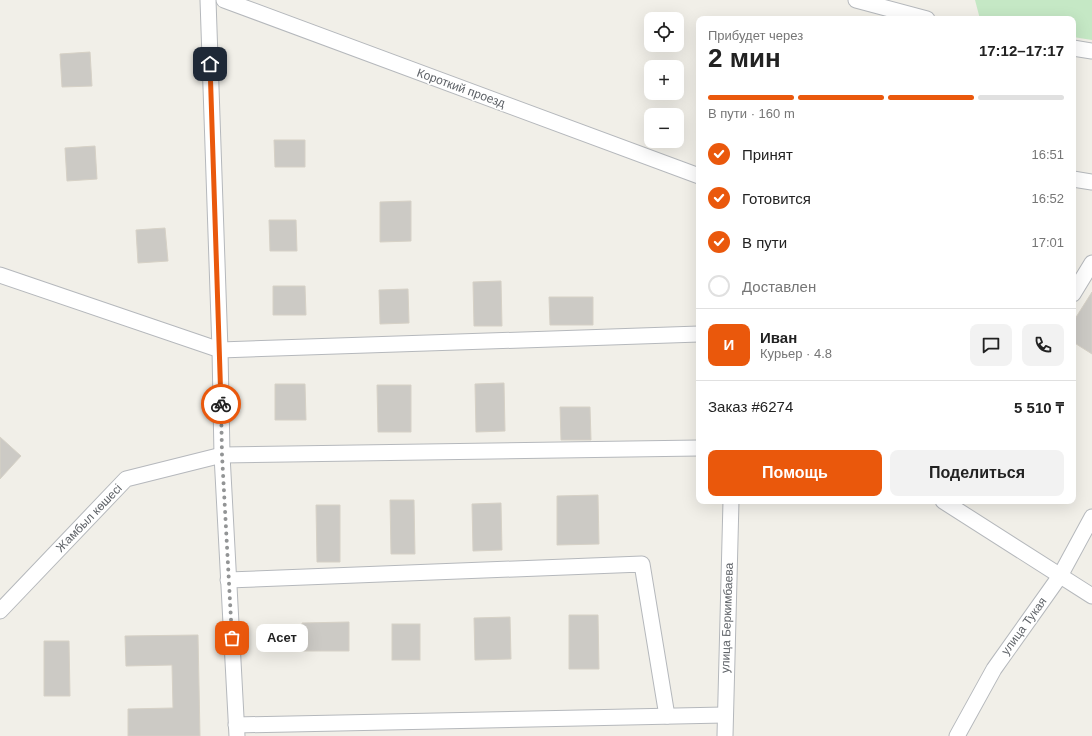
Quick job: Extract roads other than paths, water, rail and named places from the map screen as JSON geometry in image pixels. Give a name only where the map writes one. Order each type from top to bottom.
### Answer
[{"type":"street","points":[[208,0],[220,350],[222,455],[236,730],[724,714]]},
{"type":"street","name":"Короткий проезд","points":[[224,0],[696,175]]},
{"type":"street","points":[[856,0],[916,16]]},
{"type":"street","points":[[1076,48],[1092,51]]},
{"type":"street","points":[[1076,179],[1092,182]]},
{"type":"street","points":[[1076,289],[1092,263]]},
{"type":"street","points":[[0,276],[220,350],[696,334]]},
{"type":"street","name":"Жамбыл көшесі","points":[[0,611],[126,479],[222,455],[696,448]]},
{"type":"street","name":"улица Беркимбаева","points":[[725,736],[724,714],[731,504]]},
{"type":"street","points":[[950,504],[1092,596]]},
{"type":"street","name":"улица Тукая","points":[[957,736],[994,669],[1060,576],[1092,518]]},
{"type":"street","points":[[228,580],[642,564],[667,716]]},
{"type":"place","name":"Асет","points":[[232,638]]}]
